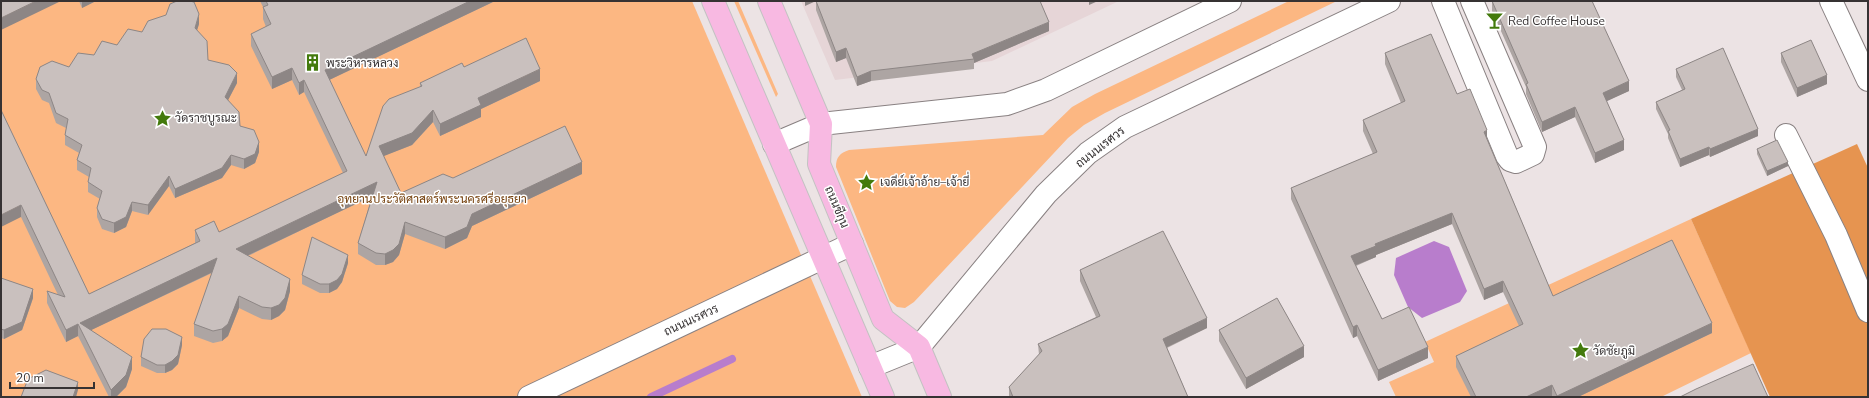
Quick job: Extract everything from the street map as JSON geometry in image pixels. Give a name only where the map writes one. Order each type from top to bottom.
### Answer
[{"type":"main road","points":[[713,1],[883,397]]},
{"type":"main road","name":"ถนนชีกุน","points":[[769,1],[821,124],[819,164],[883,319],[919,347],[940,397]]},
{"type":"street","points":[[774,144],[821,124],[1007,104],[1046,90],[1230,1]]},
{"type":"street","name":"ถนนนเรศวร","points":[[870,367],[919,347],[1046,194],[1088,153],[1125,127],[1389,1]]},
{"type":"street","points":[[1443,1],[1507,156],[1510,160],[1516,162],[1533,154],[1535,147],[1472,1]]},
{"type":"street","points":[[1831,1],[1868,80]]},
{"type":"street","points":[[1786,135],[1836,235],[1868,311]]},
{"type":"street","name":"ถนนนเรศวร","points":[[529,397],[852,244]]},
{"type":"shaded area","points":[[801,1],[1119,1],[992,61],[835,80]]},
{"type":"shaded area","points":[[1857,144],[1868,168],[1868,397],[1770,397],[1691,219]]},
{"type":"shaded area","points":[[1434,241],[1449,247],[1467,291],[1460,302],[1422,318],[1408,307],[1394,275],[1396,258]]},
{"type":"green space","name":"อุทยานประวัติศาสตร์พระนครศรีอยุธยา","points":[[1,1],[692,1],[862,397],[1,397]]},
{"type":"green space","points":[[734,1],[738,1],[778,94],[776,97]]},
{"type":"green space","points":[[1289,1],[1337,1],[1105,113],[1084,125],[1068,138],[914,302],[905,308],[897,307],[890,301],[836,167],[838,158],[841,154],[849,150],[1043,135],[1072,107],[1095,94]]},
{"type":"green space","points":[[1691,219],[1751,353],[1661,397],[1396,397],[1389,382],[1434,362],[1425,342]]},
{"type":"building","points":[[1,1],[36,1],[1,18]]},
{"type":"building","points":[[177,1],[194,2],[199,14],[195,28],[207,41],[208,60],[229,65],[237,73],[225,97],[239,112],[240,126],[254,130],[259,142],[255,154],[244,159],[231,155],[222,168],[175,189],[169,176],[148,205],[132,202],[126,217],[114,223],[102,219],[97,208],[102,191],[88,182],[91,168],[77,160],[82,145],[65,135],[68,119],[56,113],[49,93],[42,90],[36,79],[40,67],[52,61],[69,67],[78,53],[94,55],[102,41],[117,45],[128,29],[142,32],[148,21],[166,15],[170,4]]},
{"type":"building","points":[[266,1],[470,1],[325,70],[366,156],[383,106],[389,99],[422,86],[420,83],[462,63],[464,67],[526,38],[540,69],[478,98],[481,105],[440,124],[433,110],[412,133],[379,146],[401,193],[443,174],[453,178],[565,126],[582,162],[472,214],[467,227],[445,237],[405,222],[399,244],[393,250],[385,254],[376,253],[358,243],[377,182],[236,249],[290,279],[285,298],[279,305],[271,308],[262,307],[239,296],[228,324],[222,329],[213,331],[194,324],[217,258],[80,323],[132,357],[126,375],[111,390],[78,324],[66,330],[47,291],[65,297],[21,205],[1,215],[1,110],[89,294],[200,241],[195,230],[214,221],[219,232],[347,171],[304,80],[299,83],[292,68],[272,77],[251,34],[271,24],[263,7],[268,5]]},
{"type":"building","points":[[816,1],[1040,1],[1049,22],[972,54],[974,59],[871,71],[857,77],[846,48],[836,52]]},
{"type":"building","points":[[1492,1],[1592,1],[1629,81],[1603,93],[1624,140],[1595,153],[1575,107],[1542,122],[1526,84],[1528,83]]},
{"type":"building","points":[[1431,34],[1457,94],[1470,89],[1487,130],[1484,132],[1553,296],[1672,240],[1712,323],[1557,396],[1552,385],[1526,397],[1476,397],[1456,356],[1523,324],[1503,281],[1484,289],[1452,213],[1375,244],[1376,246],[1351,256],[1382,319],[1409,307],[1428,347],[1378,370],[1357,325],[1353,327],[1291,188],[1377,152],[1363,120],[1405,101],[1385,53]]},
{"type":"building","points":[[1811,40],[1827,75],[1797,88],[1781,53]]},
{"type":"building","points":[[1723,48],[1758,129],[1710,149],[1709,147],[1680,159],[1668,131],[1670,130],[1656,102],[1685,89],[1676,69]]},
{"type":"building","points":[[1777,140],[1788,162],[1767,171],[1757,149]]},
{"type":"building","points":[[1163,231],[1207,318],[1163,339],[1188,397],[1013,397],[1009,387],[1042,351],[1038,344],[1100,316],[1080,270]]},
{"type":"building","points":[[312,237],[348,255],[342,274],[337,280],[329,284],[320,284],[302,275]]},
{"type":"building","points":[[1,278],[33,289],[22,322],[4,330],[1,329]]},
{"type":"building","points":[[1277,298],[1304,346],[1246,378],[1219,330]]},
{"type":"building","points":[[152,329],[166,329],[182,337],[178,355],[165,365],[157,365],[141,357],[144,339]]},
{"type":"building","points":[[1753,364],[1768,397],[1680,397],[1696,389]]},
{"type":"building","points":[[46,370],[78,382],[73,397],[21,397],[28,379]]},
{"type":"waterway","points":[[651,397],[732,359]]},
{"type":"place","name":"Red Coffee House","points":[[1495,21]]},
{"type":"place","name":"พระวิหารหลวง","points":[[313,63]]},
{"type":"place","name":"วัดราชบูรณะ","points":[[162,118]]},
{"type":"place","name":"เจดีย์เจ้าอ้าย–เจ้ายี่","points":[[867,182]]},
{"type":"place","name":"วัดชัยภูมิ","points":[[1580,351]]}]
